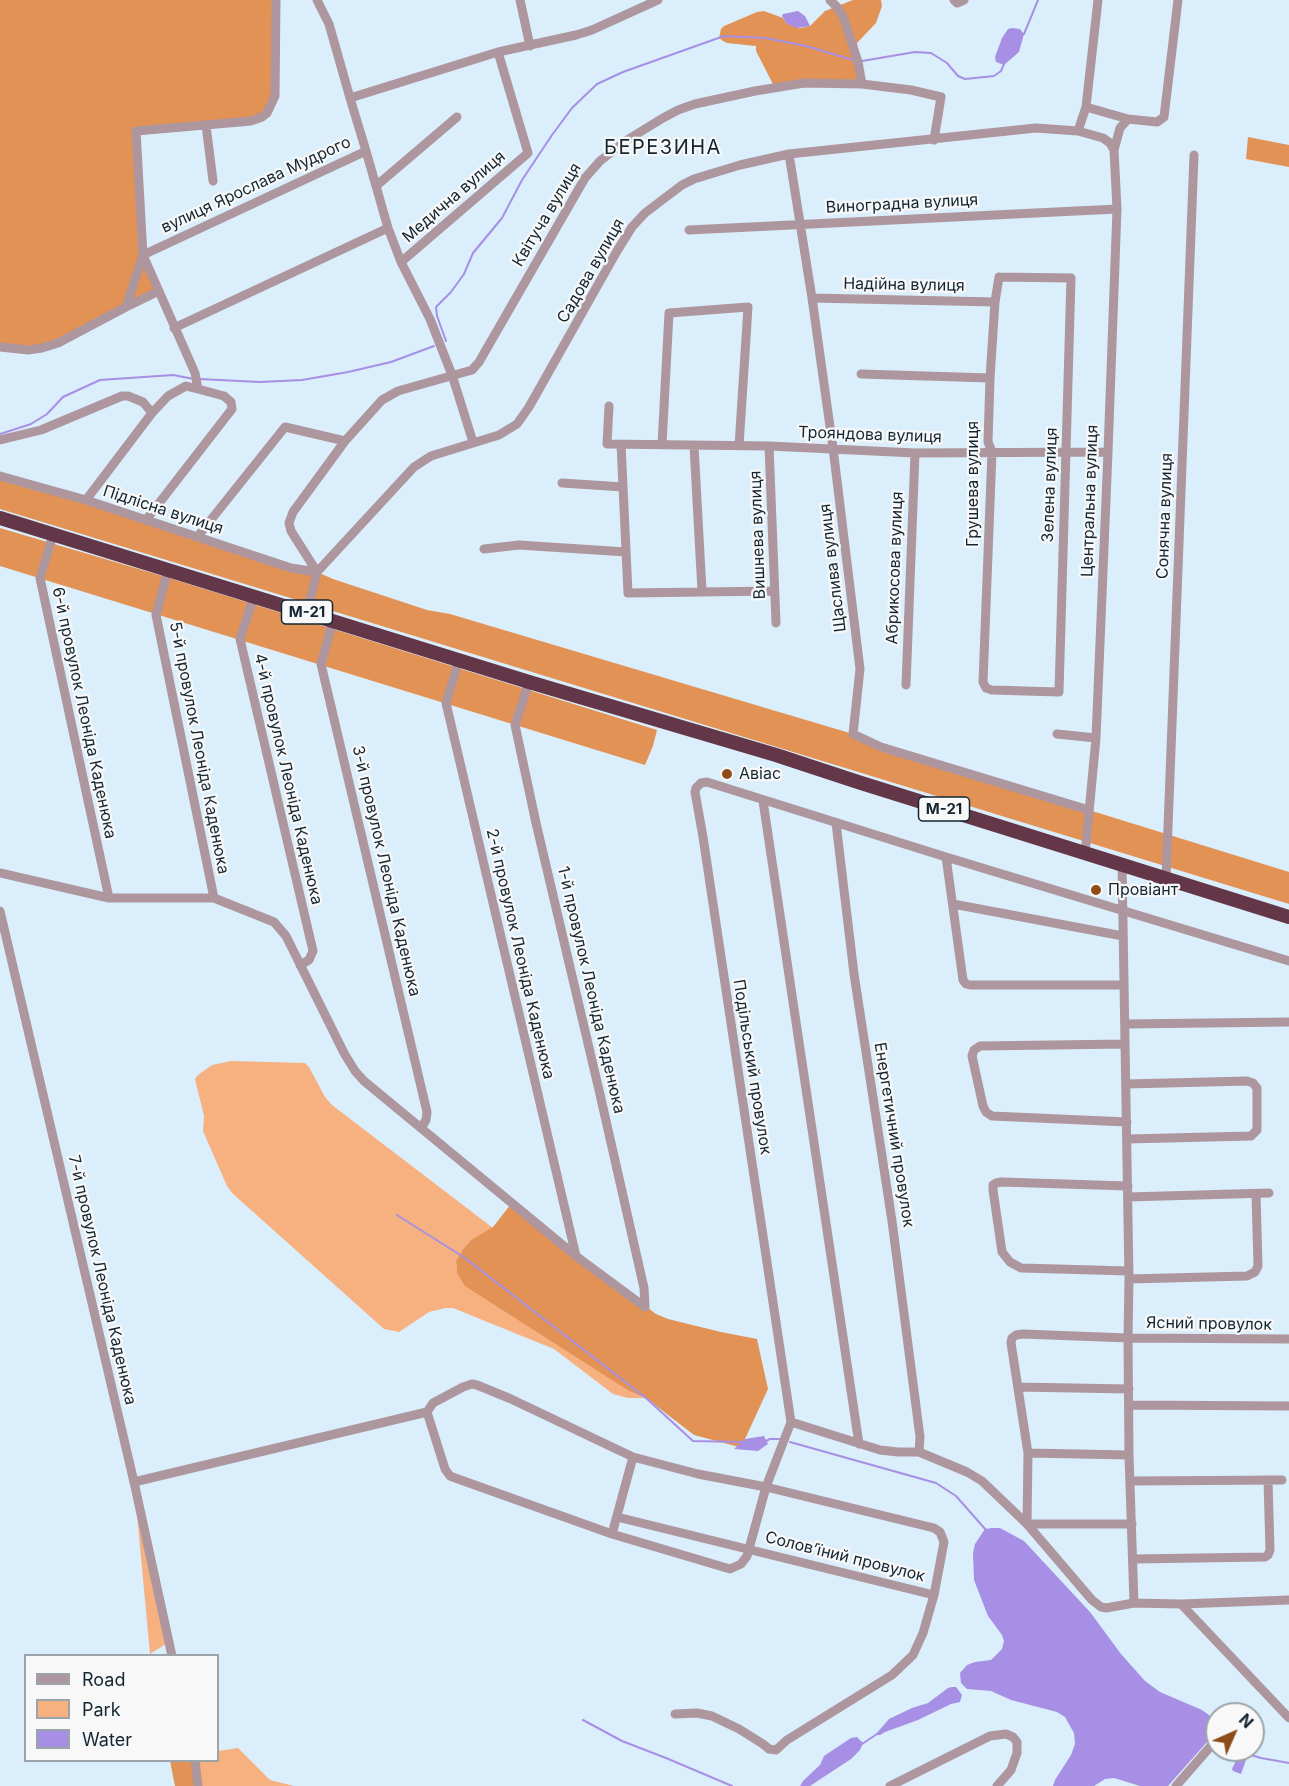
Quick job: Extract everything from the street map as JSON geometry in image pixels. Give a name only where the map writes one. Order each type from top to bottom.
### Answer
[{"type":"highway","name":"М-21","points":[[0,518],[529,682],[776,755],[1289,917]]},
{"type":"street","points":[[198,389],[195,373],[143,255],[136,131],[251,121],[262,117],[271,108],[275,96],[276,0]]},
{"type":"street","name":"вулиця Ярослава Мудрого","points":[[143,255],[366,151],[329,24],[317,0]]},
{"type":"street","points":[[520,0],[530,46]]},
{"type":"street","points":[[350,98],[498,52],[561,40],[592,30],[657,0]]},
{"type":"street","points":[[830,0],[844,19],[858,62],[862,84]]},
{"type":"street","points":[[954,0],[957,3],[964,0]]},
{"type":"street","points":[[1078,130],[1086,107],[1098,0]]},
{"type":"street","points":[[1086,107],[1128,119],[1157,122],[1164,117],[1178,0]]},
{"type":"street","name":"Медична вулиця","points":[[401,262],[528,153],[498,52]]},
{"type":"street","name":"Квітуча вулиця","points":[[317,572],[291,531],[289,523],[293,512],[345,441],[375,406],[398,391],[472,370],[479,362],[585,178],[600,161],[618,147],[650,125],[678,110],[704,101],[804,83],[862,84],[911,90],[941,97],[934,140]]},
{"type":"street","points":[[376,186],[458,117]]},
{"type":"street","points":[[1114,150],[1120,128],[1128,119]]},
{"type":"street","points":[[206,125],[213,181]]},
{"type":"street","name":"Садова вулиця","points":[[317,572],[414,467],[431,456],[499,435],[517,424],[577,325],[632,227],[645,213],[682,185],[740,165],[789,154],[1036,128],[1078,130],[1103,138],[1114,150]]},
{"type":"street","name":"Центральна вулиця","points":[[1085,854],[1096,738],[1117,209],[1114,150]]},
{"type":"street","name":"Медична вулиця","points":[[366,151],[388,228],[401,262],[430,319],[452,375],[473,442]]},
{"type":"street","name":"Щаслива вулиця","points":[[789,154],[833,448],[860,669],[853,734],[881,747],[1089,810]]},
{"type":"street","name":"Сонячна вулиця","points":[[1166,879],[1194,155]]},
{"type":"street","name":"Виноградна вулиця","points":[[689,230],[1117,209]]},
{"type":"street","name":"Медична вулиця","points":[[174,328],[388,228]]},
{"type":"street","points":[[126,307],[143,255]]},
{"type":"street","name":"Грушева вулиця","points":[[1059,692],[992,690],[986,688],[983,682],[992,452],[988,442],[995,302],[999,277],[1071,278]]},
{"type":"street","name":"Зелена вулиця","points":[[1059,692],[1071,278]]},
{"type":"street","points":[[0,347],[20,350],[42,348],[58,343],[159,291]]},
{"type":"street","name":"Надійна вулиця","points":[[812,298],[995,302]]},
{"type":"street","points":[[662,445],[669,313],[748,307],[739,446]]},
{"type":"street","points":[[861,374],[990,378]]},
{"type":"street","points":[[86,500],[152,413],[168,396],[186,386],[224,396],[231,402],[231,409],[146,520]]},
{"type":"street","points":[[0,440],[41,430],[122,396],[143,402],[152,413]]},
{"type":"street","points":[[609,406],[607,444],[621,444],[628,593],[774,591]]},
{"type":"street","points":[[198,536],[285,428],[345,441]]},
{"type":"street","name":"Трояндова вулиця","points":[[621,444],[769,446],[915,453],[1107,452]]},
{"type":"street","points":[[694,446],[702,591]]},
{"type":"street","name":"Вишнева вулиця","points":[[769,446],[776,623]]},
{"type":"street","name":"Абрикосова вулиця","points":[[906,684],[915,453]]},
{"type":"street","name":"Підлісна вулиця","points":[[0,476],[86,500],[291,568],[317,572]]},
{"type":"street","points":[[562,483],[623,487]]},
{"type":"street","name":"6-й провулок Леоніда Каденюка","points":[[53,535],[40,578],[109,898]]},
{"type":"street","points":[[484,549],[519,545],[626,552]]},
{"type":"street","name":"5-й провулок Леоніда Каденюка","points":[[168,570],[156,615],[214,898]]},
{"type":"street","points":[[307,612],[317,572]]},
{"type":"street","name":"4-й провулок Леоніда Каденюка","points":[[254,596],[240,639],[313,951],[309,960],[300,965]]},
{"type":"street","name":"3-й провулок Леоніда Каденюка","points":[[333,621],[321,664],[427,1112],[426,1120],[421,1128]]},
{"type":"street","name":"2-й провулок Леоніда Каденюка","points":[[459,660],[446,703],[576,1256]]},
{"type":"street","name":"1-й провулок Леоніда Каденюка","points":[[529,682],[515,725],[644,1288],[645,1307],[576,1256]]},
{"type":"street","points":[[1057,734],[1096,738]]},
{"type":"street","name":"Подільський провулок","points":[[791,1422],[695,792],[698,785],[708,782],[1289,961]]},
{"type":"street","points":[[764,801],[859,1444]]},
{"type":"street","name":"Енергетичний провулок","points":[[836,823],[855,983],[896,1255],[920,1437],[919,1452]]},
{"type":"street","points":[[946,857],[963,980],[968,985],[1124,985]]},
{"type":"street","points":[[1122,864],[1128,1186],[1130,1481],[1134,1603]]},
{"type":"street","points":[[0,873],[109,898],[214,898],[273,922],[286,936],[344,1053],[364,1081],[576,1256]]},
{"type":"street","points":[[953,904],[1124,936]]},
{"type":"street","name":"7-й провулок Леоніда Каденюка","points":[[0,911],[134,1482],[172,1654]]},
{"type":"street","points":[[1125,1024],[1289,1022]]},
{"type":"street","points":[[1125,1044],[980,1046],[974,1050],[972,1056],[982,1106],[992,1116],[1127,1122]]},
{"type":"street","points":[[1126,1084],[1247,1081],[1253,1083],[1257,1088],[1257,1130],[1251,1136],[1127,1139]]},
{"type":"street","points":[[1128,1186],[996,1183],[993,1185],[993,1190],[1002,1252],[1010,1262],[1021,1268],[1129,1275],[1247,1276],[1256,1272],[1258,1266],[1256,1194]]},
{"type":"street","points":[[1128,1197],[1269,1193]]},
{"type":"street","name":"Ясний провулок","points":[[1018,1387],[1011,1343],[1012,1338],[1016,1335],[1289,1339]]},
{"type":"street","name":"Соловʼїний провулок","points":[[675,1714],[697,1713],[712,1716],[739,1729],[769,1749],[776,1750],[787,1740],[892,1675],[914,1655],[918,1646],[934,1594],[944,1542],[940,1532],[934,1528],[766,1487],[698,1474],[633,1456],[477,1385],[463,1387],[433,1403],[427,1412],[445,1469],[450,1476],[612,1534],[730,1569],[741,1564],[750,1549],[766,1487],[791,1422]]},
{"type":"street","points":[[1027,1524],[1028,1453],[1018,1387],[1129,1389]]},
{"type":"street","points":[[1130,1405],[1289,1406]]},
{"type":"street","points":[[134,1482],[427,1412]]},
{"type":"street","points":[[791,1422],[889,1452],[919,1452],[967,1472],[982,1481],[1027,1524],[1098,1605],[1106,1608],[1134,1603],[1181,1604],[1289,1600]]},
{"type":"street","points":[[1028,1453],[1130,1455]]},
{"type":"street","points":[[612,1534],[633,1456]]},
{"type":"street","points":[[1133,1559],[1265,1557],[1270,1550],[1268,1480]]},
{"type":"street","points":[[1130,1481],[1282,1480]]},
{"type":"street","name":"Соловʼїний провулок","points":[[617,1516],[934,1594]]},
{"type":"street","points":[[1027,1524],[1132,1524]]},
{"type":"street","points":[[1181,1604],[1289,1718]]},
{"type":"street","points":[[890,1786],[990,1736],[1006,1734],[1017,1742],[1017,1753],[1011,1770],[997,1786]]},
{"type":"street","points":[[1176,1786],[1205,1753]]},
{"type":"street","points":[[195,1762],[198,1786]]},
{"type":"green space","points":[[231,1061],[305,1063],[332,1105],[493,1228],[471,1240],[463,1249],[456,1261],[457,1273],[629,1391],[646,1398],[628,1398],[613,1394],[554,1349],[453,1308],[429,1312],[399,1332],[384,1329],[232,1193],[227,1186],[203,1131],[204,1116],[195,1079],[212,1065]]},
{"type":"green space","points":[[134,1482],[169,1642],[150,1654]]},
{"type":"green space","points":[[238,1748],[270,1780],[294,1786],[198,1786],[195,1762],[219,1762],[219,1751]]},
{"type":"shaded area","points":[[0,0],[276,0],[275,96],[262,117],[136,131],[143,255],[159,291],[42,348],[0,347]]},
{"type":"shaded area","points":[[853,0],[881,0],[882,6],[876,23],[857,43],[862,84],[775,88],[756,51],[756,46],[727,43],[719,38],[724,26],[757,12],[764,11],[783,18],[786,23],[800,28],[810,26],[825,11]]},
{"type":"shaded area","points":[[1248,137],[1289,145],[1289,167],[1246,159]]},
{"type":"shaded area","points":[[0,476],[317,572],[427,610],[450,614],[853,734],[1289,872],[1289,904],[0,509]]},
{"type":"shaded area","points":[[0,528],[166,577],[657,730],[653,746],[645,765],[0,566]]},
{"type":"shaded area","points":[[511,1204],[656,1314],[668,1319],[757,1339],[768,1389],[739,1447],[694,1435],[646,1398],[629,1391],[465,1286],[457,1273],[456,1261],[471,1240],[493,1227]]},
{"type":"shaded area","points":[[170,1762],[195,1762],[198,1786],[175,1786]]},
{"type":"water","points":[[798,11],[805,16],[810,26],[796,28],[786,23],[783,14]]},
{"type":"water","points":[[1008,29],[1020,29],[1024,34],[1019,52],[1004,65],[996,62],[995,57],[1002,38]]},
{"type":"water","points":[[764,1436],[768,1444],[758,1451],[734,1449],[745,1439]]},
{"type":"water","points":[[1000,1528],[1024,1541],[1090,1612],[1121,1654],[1145,1681],[1160,1692],[1205,1712],[1205,1744],[1168,1786],[1140,1786],[1114,1778],[1105,1779],[1094,1786],[1053,1786],[1075,1744],[1074,1733],[1065,1717],[1057,1712],[1011,1700],[991,1691],[967,1689],[961,1683],[960,1673],[967,1665],[991,1660],[1002,1649],[1004,1641],[988,1616],[974,1580],[973,1553],[975,1544],[985,1529]]},
{"type":"water","points":[[952,1687],[956,1687],[962,1695],[960,1702],[880,1735],[875,1735],[889,1719],[928,1703]]},
{"type":"water","points":[[857,1737],[863,1743],[851,1759],[810,1786],[800,1786],[820,1765],[824,1756],[851,1738]]},
{"type":"water","points":[[1235,1762],[1245,1762],[1241,1774],[1232,1769]]},
{"type":"waterway","points":[[1024,34],[1038,0]]},
{"type":"waterway","points":[[446,341],[436,307],[451,292],[464,274],[473,253],[502,218],[522,180],[552,135],[572,108],[597,84],[623,72],[724,36],[765,38],[806,46],[853,60]]},
{"type":"waterway","points":[[862,61],[915,52],[931,53],[947,63],[958,76],[965,79],[994,76],[1001,71],[1004,64]]},
{"type":"waterway","points":[[199,379],[260,382],[302,380],[391,362],[434,346]]},
{"type":"waterway","points":[[0,434],[31,424],[47,414],[63,397],[100,380],[173,375],[194,379]]},
{"type":"waterway","points":[[397,1215],[465,1258],[646,1398],[693,1441],[743,1442]]},
{"type":"waterway","points":[[764,1442],[779,1439]]},
{"type":"waterway","points":[[790,1442],[936,1483],[956,1496],[986,1530]]},
{"type":"waterway","points":[[583,1720],[622,1741],[732,1786]]},
{"type":"waterway","points":[[862,1744],[877,1734]]},
{"type":"waterway","points":[[1265,1759],[1289,1763]]},
{"type":"place","name":"Авіас","points":[[727,774]]},
{"type":"place","name":"Провіант","points":[[1096,890]]},
{"type":"district","name":"БЕРЕЗИНА","points":[[663,148]]}]
